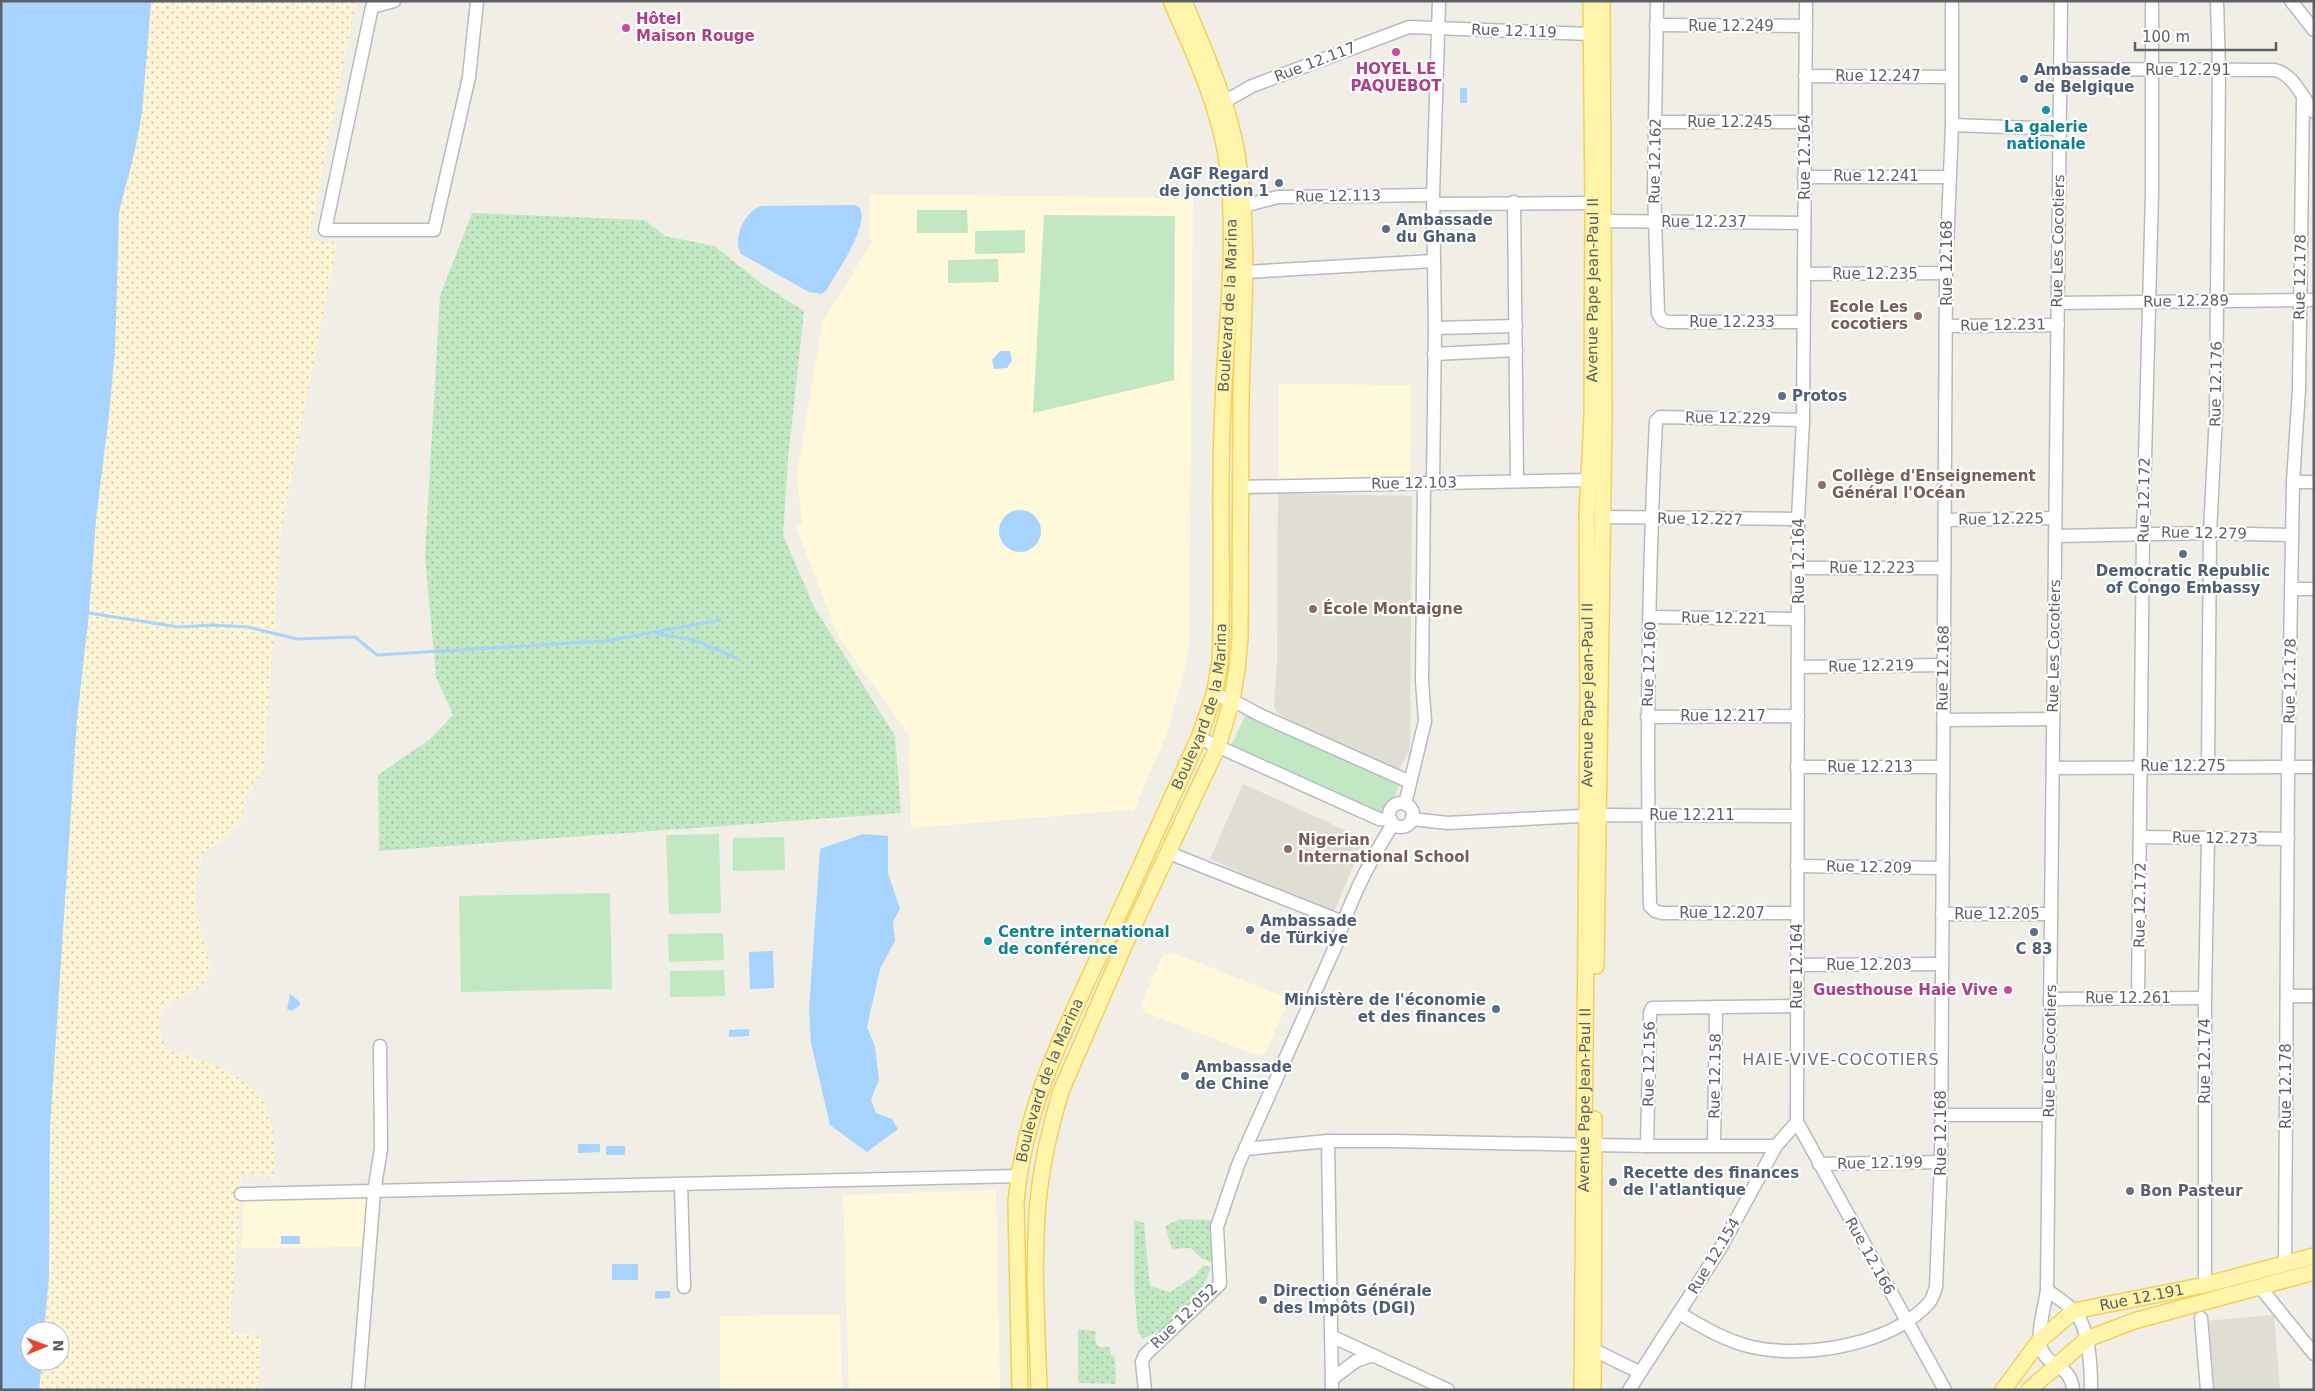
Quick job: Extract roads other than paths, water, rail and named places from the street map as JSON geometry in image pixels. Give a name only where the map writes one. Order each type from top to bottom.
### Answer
[{"type":"main road","name":"Boulevard de la Marina","points":[[1020,1390],[1015,1224],[1018,1176],[1036,1101],[1056,1047],[1199,738],[1214,694],[1220,662],[1222,406],[1231,296],[1228,168],[1214,108],[1196,59],[1171,1]]},
{"type":"main road","name":"Boulevard de la Marina","points":[[1039,1390],[1035,1253],[1039,1194],[1050,1134],[1061,1091],[1125,944],[1218,746],[1232,700],[1237,669],[1240,638],[1241,396],[1245,272],[1244,206],[1237,153],[1224,102],[1184,1]]},
{"type":"main road","name":"Avenue Pape Jean-Paul II","points":[[1591,1],[1593,203],[1591,449],[1588,480],[1593,815]]},
{"type":"main road","name":"Avenue Pape Jean-Paul II","points":[[1582,1390],[1589,1144],[1593,815],[1604,419],[1602,1]]},
{"type":"main road","name":"Avenue Pape Jean-Paul II","points":[[1589,1144],[1594,1350],[1593,1390]]},
{"type":"main road","name":"Rue 12.191","points":[[2003,1390],[2040,1340],[2074,1311],[2205,1285],[2314,1256]]},
{"type":"main road","name":"Rue 12.191","points":[[2087,1339],[2134,1321],[2314,1272]]},
{"type":"main road","points":[[2029,1390],[2087,1339]]},
{"type":"street","points":[[394,1],[372,7],[325,230],[434,230],[469,77],[477,1]]},
{"type":"street","points":[[1405,804],[1425,721],[1422,681],[1435,328],[1433,199],[1439,1]]},
{"type":"street","name":"Rue 12.162","points":[[1657,1],[1654,221],[1658,313],[1662,320]]},
{"type":"street","name":"Rue 12.164","points":[[1797,1122],[1798,519],[1803,420],[1806,1]]},
{"type":"street","name":"Rue 12.168","points":[[1679,1313],[1739,1344],[1754,1348],[1805,1351],[1842,1346],[1874,1338],[1906,1321],[1930,1304],[1936,1287],[1942,1115],[1942,767],[1948,326],[1946,273],[1948,177],[1952,125],[1950,77],[1952,1]]},
{"type":"street","name":"Rue Les Cocotiers","points":[[2040,1340],[2047,1290],[2061,1]]},
{"type":"street","name":"Rue 12.172","points":[[2138,998],[2143,533],[2152,193],[2152,1]]},
{"type":"street","name":"Rue 12.176","points":[[2208,766],[2210,533],[2216,414],[2220,70],[2217,1]]},
{"type":"street","points":[[2291,1],[2314,30]]},
{"type":"street","name":"Rue 12.249","points":[[1656,25],[1806,26]]},
{"type":"street","name":"Rue 12.117","points":[[1224,102],[1252,86],[1409,27]]},
{"type":"street","name":"Rue 12.119","points":[[1409,27],[1591,34]]},
{"type":"street","name":"Rue 12.291","points":[[2060,69],[2275,70],[2285,73],[2304,98]]},
{"type":"street","name":"Rue 12.247","points":[[1805,76],[1950,77]]},
{"type":"street","points":[[2304,98],[2314,112]]},
{"type":"street","name":"Rue 12.178","points":[[2285,1265],[2288,767],[2292,535],[2299,389],[2299,300],[2304,98]]},
{"type":"street","name":"Rue 12.245","points":[[1656,122],[1805,122]]},
{"type":"street","points":[[1952,125],[2060,129]]},
{"type":"street","name":"Rue 12.241","points":[[1804,177],[1948,177]]},
{"type":"street","name":"Rue 12.113","points":[[1244,206],[1278,197],[1593,203]]},
{"type":"street","points":[[1514,202],[1517,481]]},
{"type":"street","name":"Rue 12.237","points":[[1604,221],[1804,223]]},
{"type":"street","points":[[1245,272],[1433,261]]},
{"type":"street","name":"Rue 12.235","points":[[1804,274],[1946,273]]},
{"type":"street","name":"Rue 12.289","points":[[2058,303],[2314,300]]},
{"type":"street","name":"Rue 12.233","points":[[1662,320],[1668,322],[1803,322]]},
{"type":"street","name":"Rue 12.231","points":[[1948,326],[2058,325]]},
{"type":"street","points":[[1435,328],[1516,326]]},
{"type":"street","points":[[1434,354],[1516,350]]},
{"type":"street","name":"Rue 12.229","points":[[1656,421],[1660,417],[1803,420]]},
{"type":"street","name":"Rue 12.160","points":[[1650,906],[1647,717],[1651,518],[1656,421]]},
{"type":"street","name":"Rue 12.103","points":[[1241,487],[1588,480]]},
{"type":"street","points":[[2294,482],[2314,482]]},
{"type":"street","name":"Rue 12.227","points":[[1601,517],[1798,519]]},
{"type":"street","name":"Rue 12.225","points":[[1946,520],[2056,518]]},
{"type":"street","name":"Rue 12.279","points":[[2055,536],[2143,533],[2292,535]]},
{"type":"street","name":"Rue 12.223","points":[[1799,568],[1944,568]]},
{"type":"street","points":[[2292,589],[2314,589]]},
{"type":"street","name":"Rue 12.221","points":[[1650,617],[1798,619]]},
{"type":"street","name":"Rue 12.219","points":[[1799,667],[1943,665]]},
{"type":"street","points":[[1214,694],[1232,700],[1262,716],[1410,782]]},
{"type":"street","name":"Rue 12.217","points":[[1647,717],[1798,716]]},
{"type":"street","points":[[1943,720],[2053,719]]},
{"type":"street","points":[[1199,738],[1379,819],[1402,827],[1406,826],[1412,819],[1411,810],[1405,804],[1392,808],[1390,812],[1392,822]]},
{"type":"street","name":"Rue 12.275","points":[[2053,768],[2314,766]]},
{"type":"street","name":"Rue 12.213","points":[[1797,767],[1942,767]]},
{"type":"street","name":"Rue 12.211","points":[[1412,819],[1448,823],[1593,815],[1797,816]]},
{"type":"street","name":"Rue 12.052","points":[[1145,1390],[1142,1362],[1145,1355],[1220,1284],[1217,1227],[1238,1165],[1336,945],[1343,922],[1368,864],[1392,822]]},
{"type":"street","name":"Rue 12.273","points":[[2141,837],[2288,839]]},
{"type":"street","name":"Rue 12.174","points":[[2205,1285],[2205,998],[2208,838]]},
{"type":"street","points":[[1169,853],[1343,922]]},
{"type":"street","name":"Rue 12.209","points":[[1797,866],[1942,868]]},
{"type":"street","name":"Rue 12.207","points":[[1650,906],[1655,911],[1662,913],[1796,913]]},
{"type":"street","name":"Rue 12.205","points":[[1942,914],[2051,914]]},
{"type":"street","name":"Rue 12.203","points":[[1797,965],[1941,964]]},
{"type":"street","points":[[2287,996],[2314,996]]},
{"type":"street","name":"Rue 12.261","points":[[2050,999],[2205,998]]},
{"type":"street","name":"Rue 12.156","points":[[1647,1146],[1650,1013],[1652,1008],[1658,1006],[1797,1006]]},
{"type":"street","name":"Rue 12.158","points":[[1714,1146],[1716,1007]]},
{"type":"street","points":[[358,1390],[374,1192],[381,1149],[380,1046]]},
{"type":"street","points":[[1942,1115],[2049,1115]]},
{"type":"street","name":"Rue 12.154","points":[[1629,1390],[1720,1249],[1776,1146],[1797,1122]]},
{"type":"street","name":"Rue 12.166","points":[[1797,1122],[1944,1390]]},
{"type":"street","points":[[1328,1141],[1332,1384]]},
{"type":"street","points":[[1245,1149],[1328,1141],[1776,1146]]},
{"type":"street","name":"Rue 12.199","points":[[1819,1164],[1941,1162]]},
{"type":"street","points":[[241,1194],[1018,1176]]},
{"type":"street","points":[[681,1184],[684,1287]]},
{"type":"street","points":[[2260,1287],[2314,1354]]},
{"type":"street","points":[[2047,1290],[2074,1311],[2087,1339],[2091,1365],[2091,1390]]},
{"type":"street","points":[[2201,1318],[2206,1390]]},
{"type":"street","points":[[1331,1336],[1448,1390]]},
{"type":"street","points":[[2040,1340],[2044,1354],[2071,1379],[2073,1390]]},
{"type":"street","points":[[1594,1350],[1639,1372]]},
{"type":"street","points":[[1332,1384],[1344,1368],[1373,1355]]},
{"type":"water","points":[[1,1],[151,1],[142,113],[119,212],[115,351],[96,519],[89,613],[77,719],[50,1128],[49,1277],[45,1321],[20,1321],[20,1371],[41,1371],[39,1390],[1,1390]]},
{"type":"water","points":[[1460,88],[1467,88],[1467,103],[1460,103]]},
{"type":"water","points":[[854,205],[860,208],[862,216],[856,238],[826,291],[821,294],[809,292],[741,254],[738,241],[742,226],[745,219],[761,206]]},
{"type":"water","points":[[1000,351],[1010,351],[1012,360],[1007,368],[994,369],[992,360]]},
{"type":"water","points":[[1024,510],[1032,513],[1038,519],[1041,531],[1038,543],[1032,549],[1016,552],[1008,549],[1002,543],[999,527],[1002,519],[1008,513]]},
{"type":"water","points":[[863,834],[888,836],[888,873],[900,909],[893,922],[895,941],[880,969],[867,1027],[875,1047],[879,1080],[871,1099],[876,1113],[892,1119],[898,1129],[867,1152],[830,1125],[811,1043],[809,1010],[820,849]]},
{"type":"water","points":[[773,951],[774,988],[750,989],[749,952]]},
{"type":"water","points":[[290,994],[299,1001],[300,1005],[292,1011],[287,1009]]},
{"type":"water","points":[[749,1029],[749,1036],[729,1037],[729,1030]]},
{"type":"water","points":[[578,1144],[600,1144],[600,1152],[578,1153]]},
{"type":"water","points":[[606,1146],[625,1146],[625,1155],[606,1155]]},
{"type":"water","points":[[281,1236],[300,1236],[300,1244],[281,1244]]},
{"type":"water","points":[[612,1264],[638,1264],[638,1280],[612,1280]]},
{"type":"water","points":[[655,1291],[670,1291],[670,1298],[655,1299]]},
{"type":"waterway","points":[[89,613],[179,627],[212,625],[248,627],[297,639],[355,637],[377,655],[606,641],[720,620]]},
{"type":"waterway","points":[[658,634],[694,640],[739,659]]},
{"type":"place","name":"Hôtel Maison Rouge","points":[[626,28]]},
{"type":"place","name":"HOYEL LE PAQUEBOT","points":[[1396,52]]},
{"type":"place","name":"Ambassade de Belgique","points":[[2024,79]]},
{"type":"place","name":"La galerie nationale","points":[[2046,110]]},
{"type":"place","name":"AGF Regard de jonction 1","points":[[1279,183]]},
{"type":"place","name":"Ambassade du Ghana","points":[[1386,229]]},
{"type":"place","name":"Ecole Les cocotiers","points":[[1918,316]]},
{"type":"place","name":"Protos","points":[[1782,396]]},
{"type":"place","name":"Collège d'Enseignement Général l'Océan","points":[[1822,485]]},
{"type":"place","name":"Democratic Republic of Congo Embassy","points":[[2183,554]]},
{"type":"place","name":"École Montaigne","points":[[1313,609]]},
{"type":"place","name":"Nigerian International School","points":[[1288,849]]},
{"type":"place","name":"Ambassade de Türkiye","points":[[1250,930]]},
{"type":"place","name":"C 83","points":[[2034,932]]},
{"type":"place","name":"Centre international de conférence","points":[[988,941]]},
{"type":"place","name":"Guesthouse Haie Vive","points":[[2008,990]]},
{"type":"place","name":"Ministère de l'économie et des finances","points":[[1496,1009]]},
{"type":"place","name":"Ambassade de Chine","points":[[1185,1076]]},
{"type":"place","name":"Recette des finances de l'atlantique","points":[[1613,1182]]},
{"type":"place","name":"Bon Pasteur","points":[[2130,1191]]},
{"type":"place","name":"Direction Générale des Impôts (DGI)","points":[[1263,1300]]},
{"type":"district","name":"HAIE-VIVE-COCOTIERS","points":[[1841,1059]]}]
